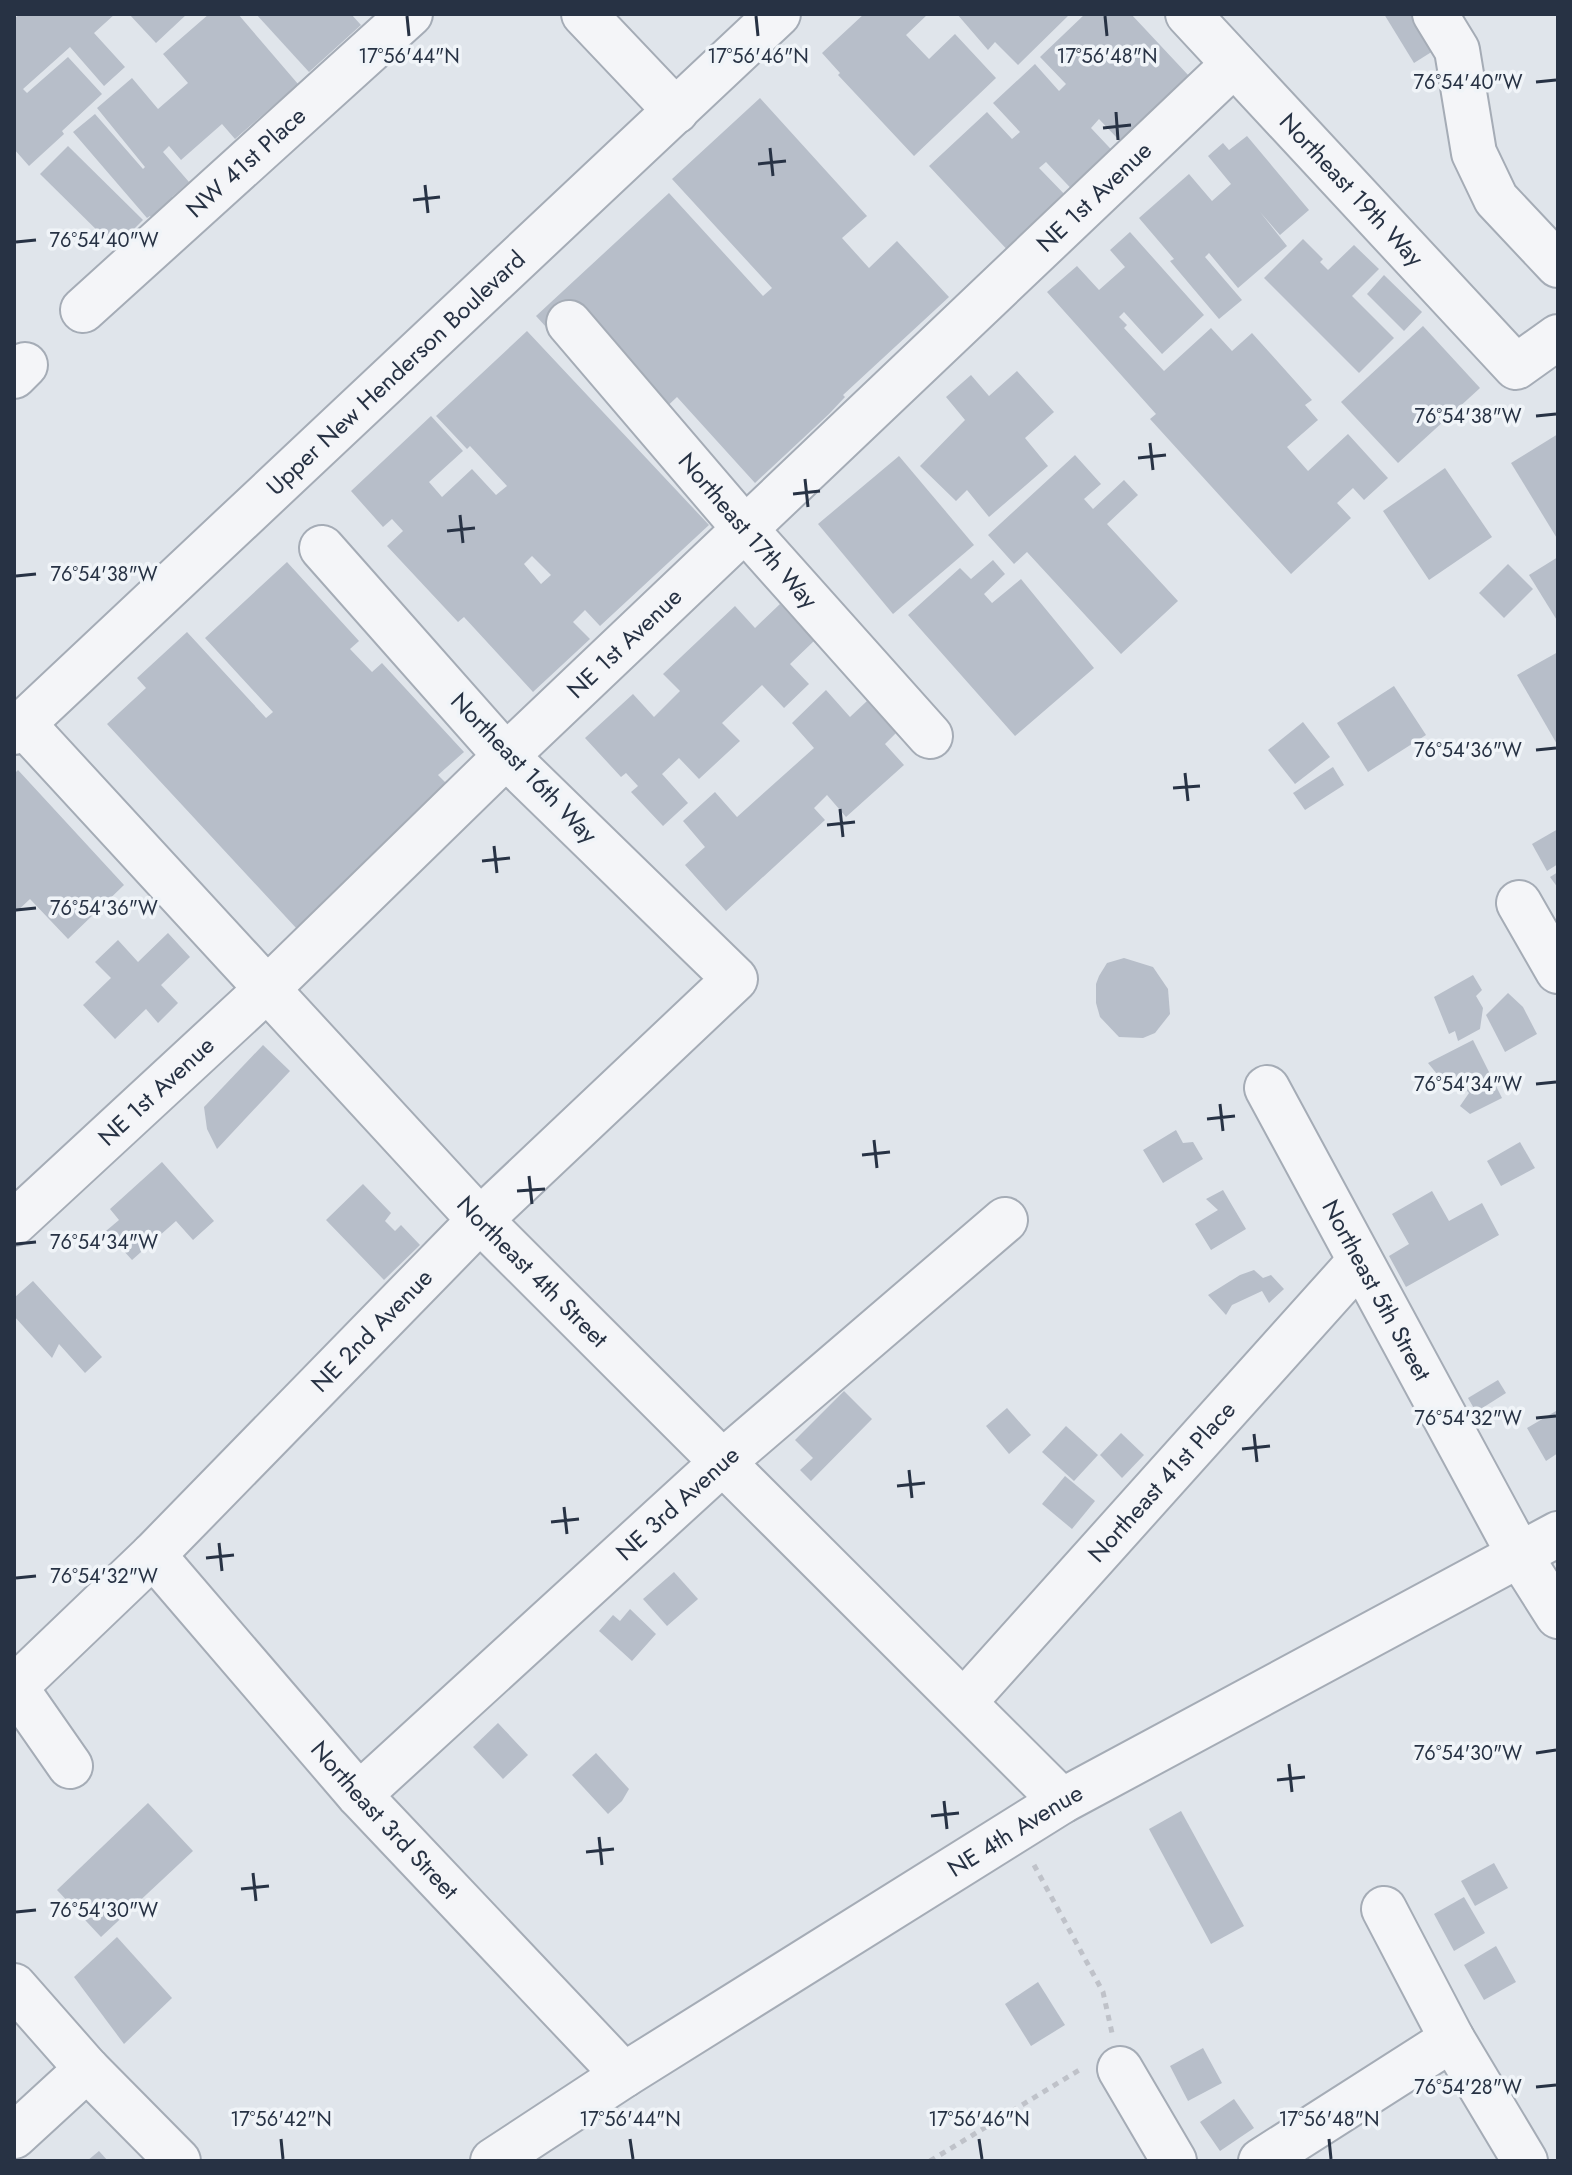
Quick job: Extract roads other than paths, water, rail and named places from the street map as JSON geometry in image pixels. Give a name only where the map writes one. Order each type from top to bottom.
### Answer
[{"type":"street","name":"NW 41st Place","points":[[83,310],[410,14]]},
{"type":"street","points":[[584,14],[676,111]]},
{"type":"street","name":"Upper New Henderson Boulevard","points":[[18,728],[778,14]]},
{"type":"street","name":"Northeast 19th Way","points":[[1188,14],[1516,367],[1558,337]]},
{"type":"street","points":[[1435,14],[1457,50],[1474,153],[1496,199],[1558,265]]},
{"type":"street","name":"NE 1st Avenue","points":[[18,1210],[267,989],[506,756],[1234,64]]},
{"type":"street","name":"Northeast 17th Way","points":[[569,323],[746,530],[930,736]]},
{"type":"street","name":"Northeast 16th Way","points":[[322,548],[506,756],[735,979]]},
{"type":"street","name":"Northeast 4th Street","points":[[18,728],[267,989],[480,1220],[1062,1801]]},
{"type":"street","points":[[1519,903],[1558,971]]},
{"type":"street","name":"NE 2nd Avenue","points":[[15,1688],[153,1555],[480,1220],[735,979]]},
{"type":"street","name":"Northeast 5th Street","points":[[1267,1088],[1520,1556],[1558,1616]]},
{"type":"street","name":"NE 3rd Avenue","points":[[359,1795],[724,1461],[1005,1220]]},
{"type":"street","name":"Northeast 41st Place","points":[[964,1702],[1360,1261]]},
{"type":"street","name":"NE 4th Avenue","points":[[493,2161],[624,2075],[1062,1801],[1558,1534]]},
{"type":"street","name":"Northeast 3rd Street","points":[[153,1555],[359,1795],[624,2075]]},
{"type":"street","points":[[15,1688],[70,1766]]},
{"type":"street","points":[[1384,1909],[1452,2039],[1527,2161],[1558,2145]]},
{"type":"street","points":[[14,1986],[87,2069],[178,2161]]},
{"type":"street","points":[[1261,2161],[1452,2039]]},
{"type":"street","points":[[1118,2058],[1174,2161]]},
{"type":"street","points":[[14,2136],[87,2069]]}]
